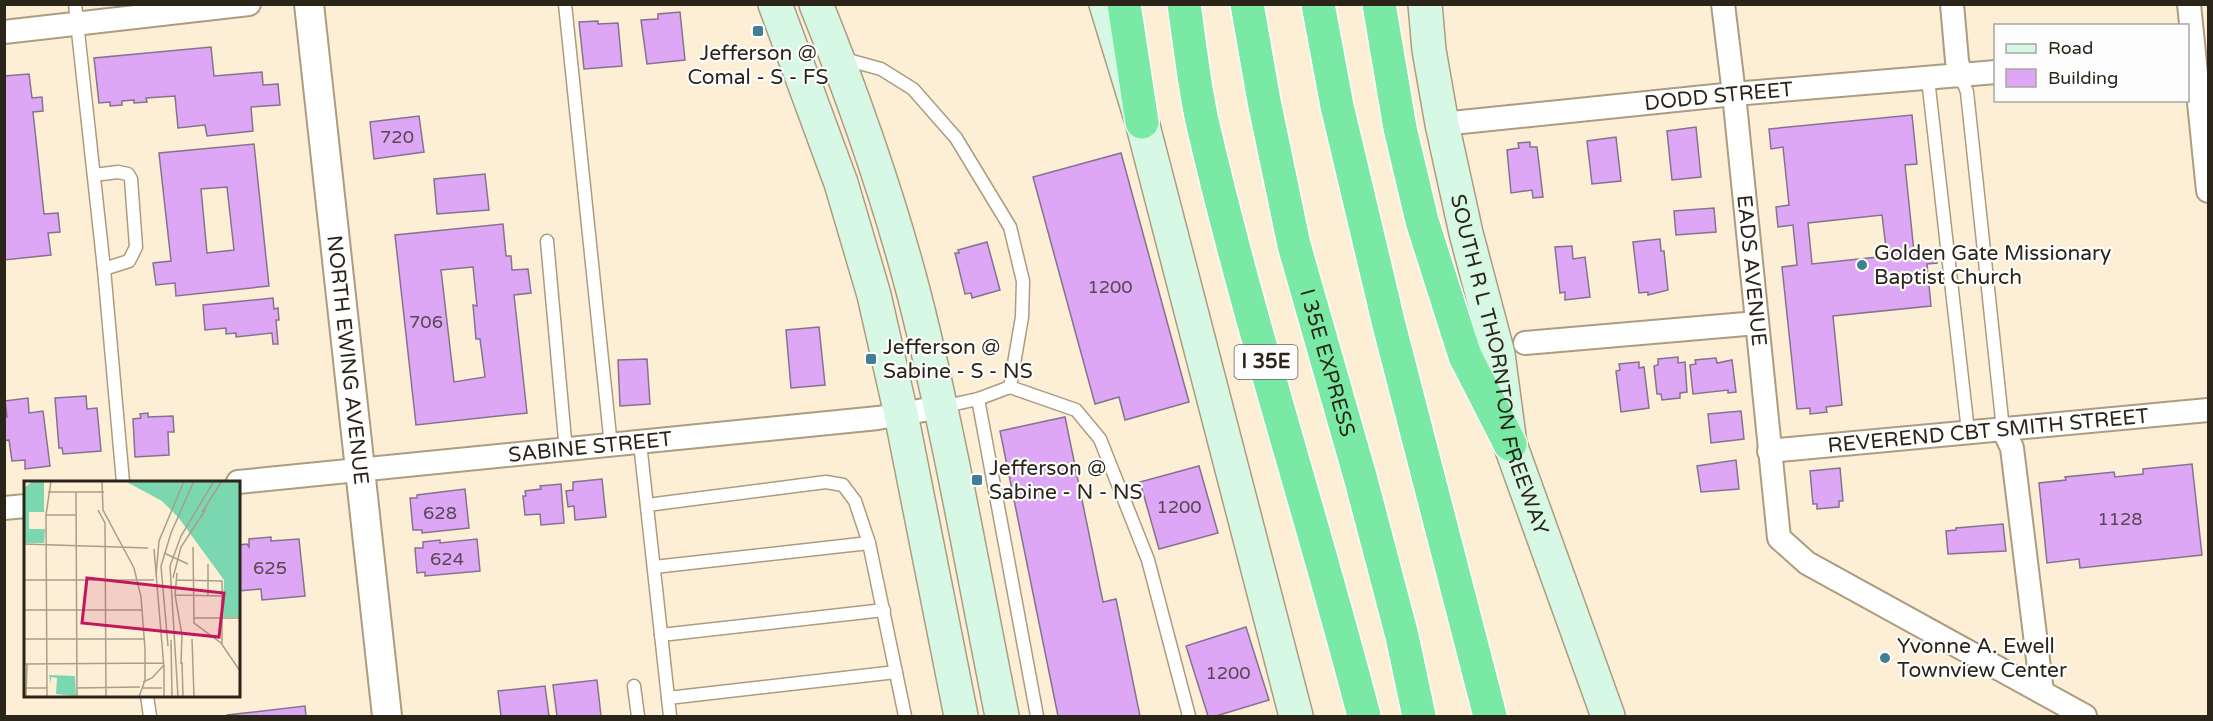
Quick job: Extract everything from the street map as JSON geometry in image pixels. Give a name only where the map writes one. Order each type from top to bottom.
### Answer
[{"type":"highway","points":[[1124,4],[1142,122]]},
{"type":"highway","name":"I 35E","points":[[1184,4],[1203,123],[1249,303],[1364,717]]},
{"type":"highway","name":"I 35E EXPRESS","points":[[1248,4],[1264,101],[1294,245],[1362,480],[1402,636],[1419,717]]},
{"type":"highway","points":[[1318,4],[1337,106],[1389,325],[1490,717]]},
{"type":"highway","points":[[1379,4],[1400,128],[1422,221],[1465,356],[1510,444]]},
{"type":"main road","points":[[775,4],[841,183],[874,295],[901,414],[961,717]]},
{"type":"main road","points":[[816,4],[854,100],[890,210],[915,297],[941,407],[1002,717]]},
{"type":"main road","points":[[1106,4],[1142,122],[1296,717]]},
{"type":"main road","name":"SOUTH R L THORNTON FREEWAY","points":[[1425,4],[1429,50],[1443,124],[1466,233],[1498,354],[1510,444],[1608,717]]},
{"type":"street","points":[[4,32],[76,14],[249,4]]},
{"type":"street","name":"NORTH EWING AVENUE","points":[[309,4],[387,717]]},
{"type":"street","name":"EADS AVENUE","points":[[1723,4],[1779,538],[1807,563],[2042,692]]},
{"type":"street","points":[[1952,4],[1957,62],[1961,76]]},
{"type":"street","points":[[2189,4],[2190,52],[2208,190]]},
{"type":"street","name":"DODD STREET","points":[[1443,124],[1734,94],[1994,72]]},
{"type":"street","points":[[1525,343],[1757,323]]},
{"type":"street","name":"SABINE STREET","points":[[240,483],[640,443],[901,414],[941,407]]},
{"type":"street","name":"REVEREND CBT SMITH STREET","points":[[1769,451],[2208,410]]},
{"type":"street","points":[[2003,429],[2012,448],[2042,692],[2085,717]]},
{"type":"street","points":[[4,508],[24,506]]},
{"type":"lane","points":[[565,4],[611,446]]},
{"type":"lane","points":[[76,14],[104,269],[123,481]]},
{"type":"lane","points":[[837,57],[881,69],[913,88],[956,138],[1010,227],[1023,281],[1022,317],[1010,387]]},
{"type":"lane","points":[[1961,76],[1967,93],[2003,429]]},
{"type":"lane","points":[[1928,79],[1968,431]]},
{"type":"lane","points":[[94,175],[118,172],[128,174],[131,179],[136,247],[129,261],[104,269]]},
{"type":"lane","points":[[547,241],[566,451]]},
{"type":"lane","points":[[941,407],[978,399],[1010,387],[1076,410],[1100,439],[1148,560],[1190,717]]},
{"type":"lane","points":[[978,399],[1037,717]]},
{"type":"lane","points":[[640,443],[670,717]]},
{"type":"lane","points":[[647,505],[826,482],[843,485],[855,501],[869,543],[905,717]]},
{"type":"lane","points":[[654,567],[869,543]]},
{"type":"lane","points":[[661,634],[884,610]]},
{"type":"lane","points":[[668,698],[896,672]]},
{"type":"lane","points":[[634,686],[638,717]]},
{"type":"lane","points":[[147,697],[150,717]]},
{"type":"building","points":[[680,12],[685,60],[647,64],[641,20],[658,19],[658,14]]},
{"type":"building","points":[[598,21],[598,24],[618,23],[622,66],[584,69],[579,22]]},
{"type":"building","points":[[211,47],[214,76],[262,72],[263,85],[278,84],[280,105],[251,107],[253,131],[207,136],[205,125],[178,128],[175,96],[146,98],[147,102],[122,101],[122,105],[110,106],[110,102],[99,103],[94,58]]},
{"type":"building","points":[[29,74],[32,98],[42,97],[43,111],[33,112],[44,214],[58,213],[60,232],[48,233],[51,255],[4,260],[4,76]]},
{"type":"building","name":"Golden Gate Missionary Baptist Church","points":[[1912,115],[1917,164],[1905,165],[1914,252],[1935,250],[1937,263],[1927,264],[1931,306],[1833,316],[1842,405],[1826,407],[1827,412],[1810,414],[1810,408],[1797,409],[1782,267],[1797,265],[1793,225],[1778,227],[1776,207],[1789,205],[1783,147],[1771,149],[1769,129]],"holes":[[[1882,215],[1887,256],[1812,264],[1808,223]]]},
{"type":"building","points":[[419,116],[424,152],[374,159],[370,122]]},
{"type":"building","points":[[1696,127],[1701,177],[1672,180],[1667,131]]},
{"type":"building","points":[[1616,137],[1621,181],[1592,184],[1587,141]]},
{"type":"building","points":[[1530,142],[1530,147],[1537,147],[1543,197],[1533,198],[1532,190],[1511,193],[1507,150],[1519,148],[1518,143]]},
{"type":"building","points":[[254,144],[269,286],[176,296],[175,283],[156,285],[153,263],[171,261],[159,153]],"holes":[[[227,187],[234,250],[207,253],[201,189]]]},
{"type":"building","points":[[1121,153],[1189,402],[1125,420],[1119,397],[1095,404],[1033,177]]},
{"type":"building","points":[[485,174],[489,210],[437,214],[434,179]]},
{"type":"building","points":[[1714,208],[1716,232],[1676,235],[1674,211]]},
{"type":"building","points":[[503,224],[506,256],[511,256],[512,270],[528,269],[531,293],[514,295],[527,413],[416,425],[395,235]],"holes":[[[473,267],[477,306],[473,305],[476,339],[480,339],[485,377],[454,382],[441,270]]]},
{"type":"building","points":[[1660,239],[1661,251],[1664,251],[1668,290],[1648,295],[1648,292],[1639,293],[1633,242]]},
{"type":"building","points":[[987,242],[1000,290],[972,298],[971,293],[965,294],[955,253],[959,253],[958,250]]},
{"type":"building","points":[[1572,246],[1573,259],[1585,257],[1590,297],[1565,300],[1565,292],[1560,293],[1555,247]]},
{"type":"building","points":[[273,298],[274,309],[278,308],[279,320],[276,320],[278,344],[273,344],[272,333],[236,337],[236,333],[226,334],[226,328],[205,330],[203,305]]},
{"type":"building","points":[[819,327],[825,385],[791,388],[786,330]]},
{"type":"building","points":[[1678,357],[1678,363],[1685,362],[1687,392],[1680,393],[1680,398],[1662,400],[1661,394],[1657,394],[1654,366],[1658,365],[1658,359]]},
{"type":"building","points":[[1716,358],[1717,363],[1732,360],[1736,392],[1728,393],[1728,390],[1693,394],[1690,365],[1696,364],[1695,360]]},
{"type":"building","points":[[647,359],[650,404],[620,406],[618,360]]},
{"type":"building","points":[[1639,362],[1639,368],[1644,367],[1649,408],[1621,412],[1616,371],[1620,370],[1619,364]]},
{"type":"building","points":[[86,396],[87,409],[97,408],[101,451],[63,454],[62,448],[59,448],[55,398]]},
{"type":"building","points":[[28,398],[29,413],[43,411],[50,466],[25,469],[25,460],[12,461],[9,440],[4,441],[4,417],[7,417],[5,401]]},
{"type":"building","points":[[1741,411],[1744,439],[1711,443],[1708,414]]},
{"type":"building","points":[[148,413],[148,417],[173,416],[174,432],[168,432],[169,455],[135,457],[133,419],[141,418],[140,414]]},
{"type":"building","points":[[1065,417],[1103,602],[1116,599],[1140,716],[1058,716],[1000,431]]},
{"type":"building","points":[[1736,460],[1739,489],[1701,492],[1697,466]]},
{"type":"building","points":[[2192,464],[2202,555],[2080,568],[2079,559],[2047,563],[2039,483],[2066,480],[2065,477],[2114,472],[2115,477],[2143,474],[2143,469]]},
{"type":"building","points":[[1199,466],[1218,533],[1159,549],[1140,482]]},
{"type":"building","points":[[1840,468],[1843,501],[1839,501],[1839,507],[1817,509],[1817,504],[1813,504],[1810,471]]},
{"type":"building","points":[[602,479],[606,517],[575,520],[574,506],[568,507],[566,491],[573,490],[573,482]]},
{"type":"building","points":[[561,484],[564,523],[541,525],[540,514],[525,515],[523,496],[526,496],[525,491],[541,489],[540,486]]},
{"type":"building","points":[[465,489],[469,528],[422,533],[422,530],[413,530],[410,498],[417,498],[417,495]]},
{"type":"building","points":[[2003,524],[2006,551],[1948,554],[1946,531]]},
{"type":"building","points":[[271,537],[271,541],[299,539],[305,596],[262,600],[261,589],[240,591],[240,545],[247,544],[249,547],[249,539]]},
{"type":"building","points":[[477,539],[480,571],[425,576],[425,572],[417,573],[415,548],[423,548],[423,542],[440,540],[440,543]]},
{"type":"building","points":[[1246,627],[1269,700],[1216,716],[1208,716],[1186,646]]},
{"type":"building","points":[[597,680],[601,716],[557,716],[553,685]]},
{"type":"building","points":[[545,686],[549,716],[501,716],[498,691]]},
{"type":"building","points":[[305,706],[306,716],[227,716],[227,715]]},
{"type":"place","name":"Jefferson @ Comal - S - FS","points":[[758,31]]},
{"type":"place","name":"Golden Gate Missionary Baptist Church","points":[[1862,265]]},
{"type":"place","name":"Jefferson @ Sabine - S - NS","points":[[871,359]]},
{"type":"place","name":"Jefferson @ Sabine - N - NS","points":[[977,480]]},
{"type":"place","name":"Yvonne A. Ewell Townview Center","points":[[1885,658]]}]
